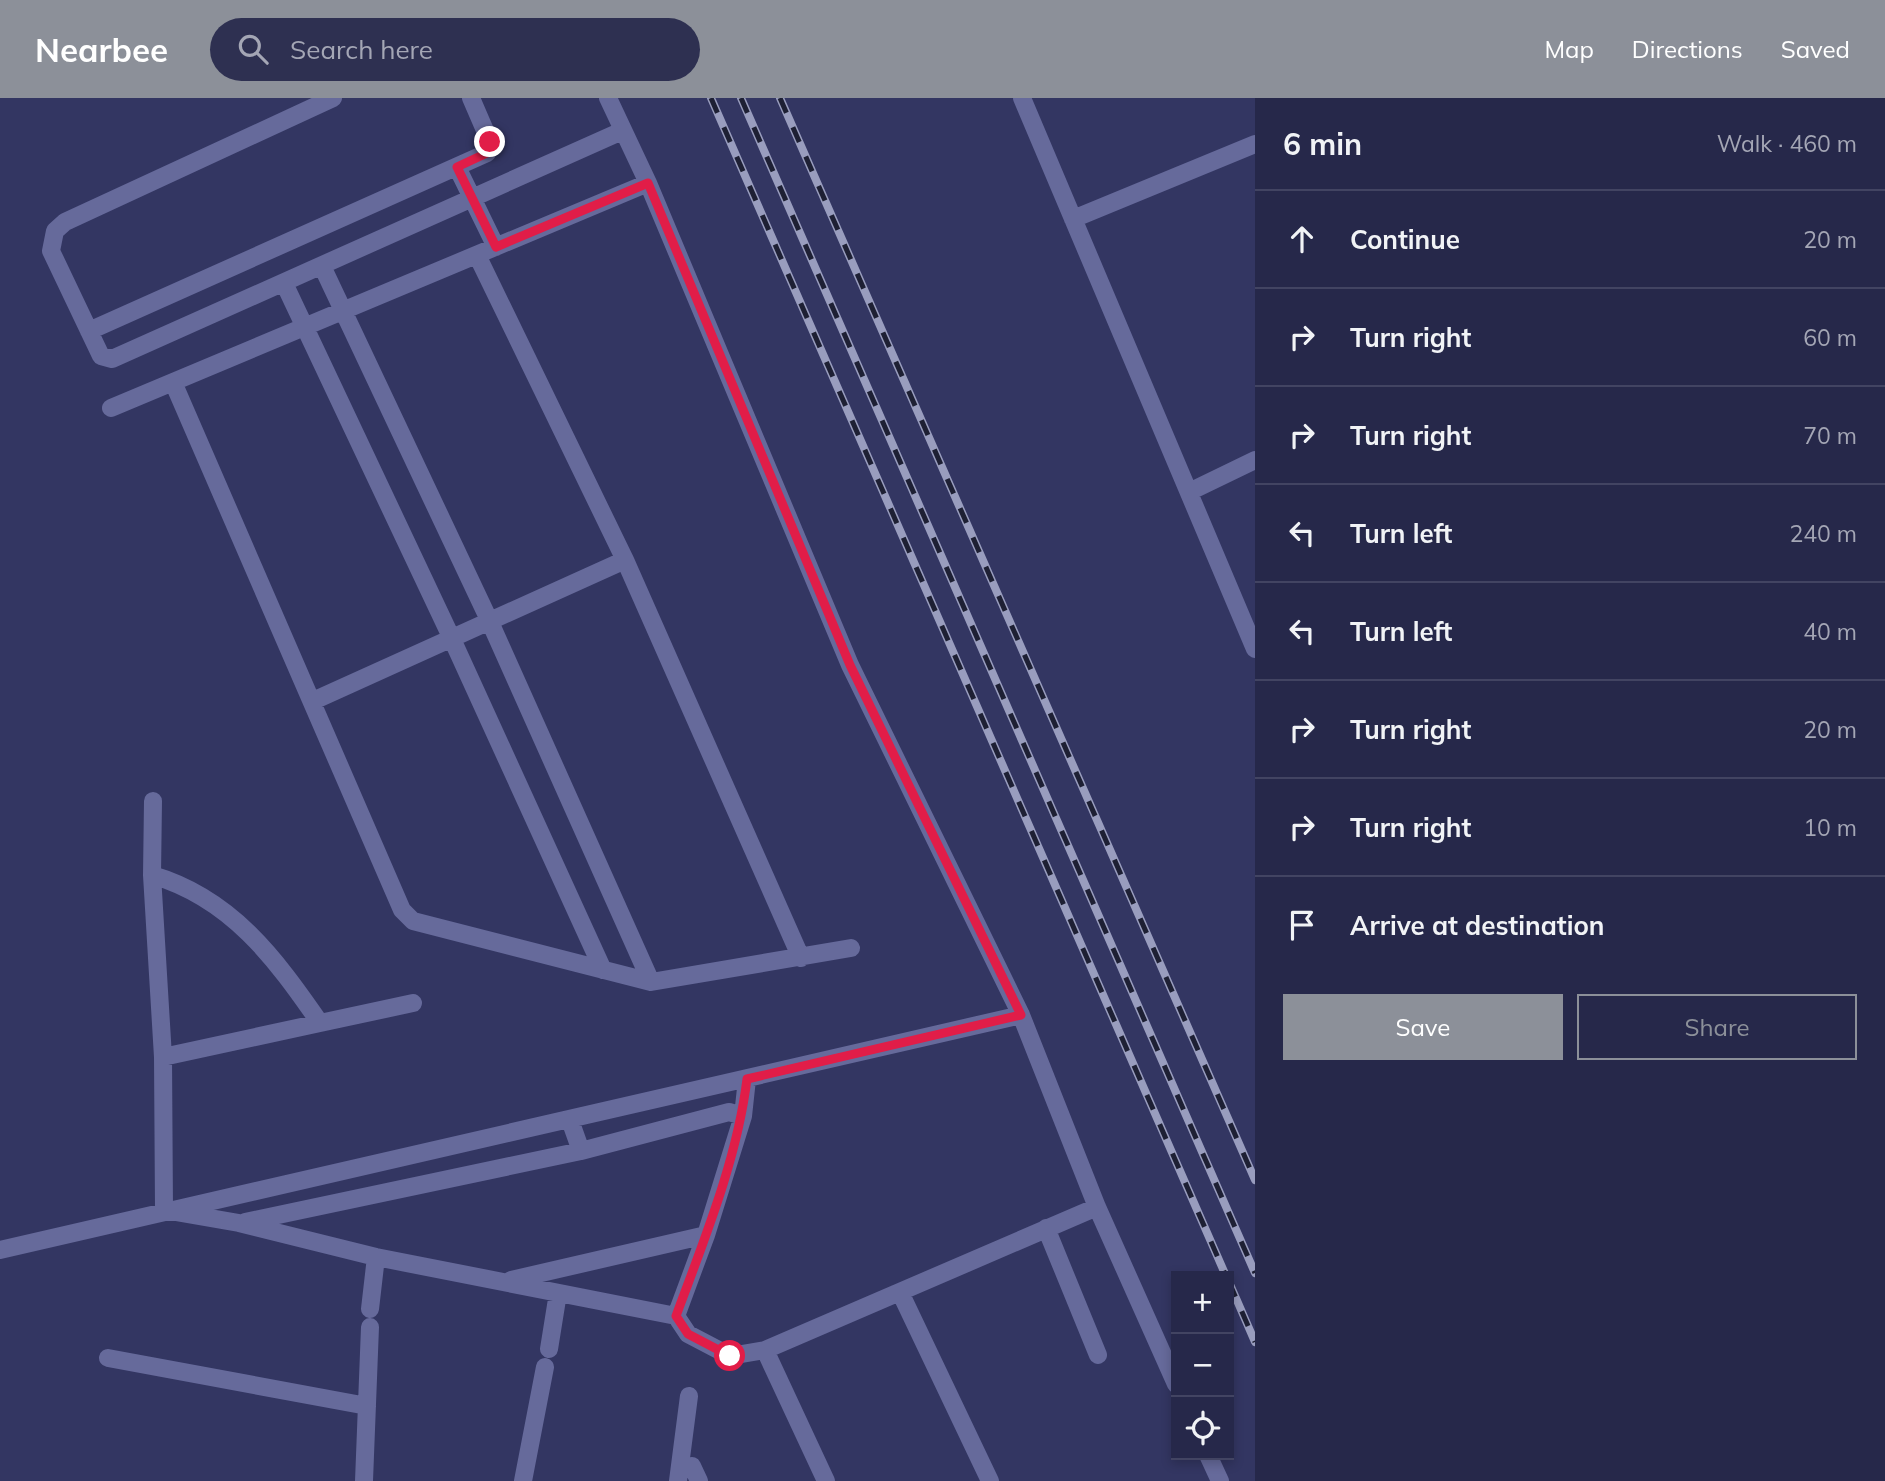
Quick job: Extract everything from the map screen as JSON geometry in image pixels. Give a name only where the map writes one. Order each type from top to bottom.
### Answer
[{"type":"street","points":[[333,98],[65,222],[55,230],[51,251],[101,356],[112,359],[622,131]]},
{"type":"street","points":[[89,331],[487,153],[490,148],[471,98]]},
{"type":"street","points":[[608,98],[648,183],[850,665],[1021,1015],[1097,1207],[1171,1373]]},
{"type":"street","points":[[1022,98],[1255,649]]},
{"type":"street","points":[[1073,219],[1255,144]]},
{"type":"street","points":[[457,167],[496,247]]},
{"type":"street","points":[[111,408],[648,183]]},
{"type":"street","points":[[477,255],[625,560],[801,958]]},
{"type":"street","points":[[322,266],[489,622],[651,982]]},
{"type":"street","points":[[284,283],[452,639],[603,970]]},
{"type":"street","points":[[173,382],[402,910],[413,921],[651,982],[851,948]]},
{"type":"street","points":[[1189,492],[1255,460]]},
{"type":"street","points":[[313,701],[625,560]]},
{"type":"street","points":[[153,801],[152,875],[163,1057],[164,1210]]},
{"type":"street","points":[[152,875],[184,884],[226,911],[281,967],[320,1023]]},
{"type":"street","points":[[163,1057],[412,1003]]},
{"type":"street","points":[[0,1250],[164,1210],[570,1120],[1021,1015]]},
{"type":"street","points":[[676,1316],[706,1235],[743,1116],[747,1079]]},
{"type":"street","points":[[239,1223],[581,1151],[729,1112],[743,1116]]},
{"type":"street","points":[[570,1120],[581,1151]]},
{"type":"street","points":[[164,1210],[239,1223],[376,1257],[676,1316],[688,1334],[730,1356],[765,1350],[1097,1207]]},
{"type":"street","points":[[1046,1228],[1098,1355]]},
{"type":"street","points":[[507,1281],[706,1235]]},
{"type":"street","points":[[364,1481],[370,1318],[376,1257]]},
{"type":"street","points":[[900,1292],[990,1481]]},
{"type":"street","points":[[523,1481],[558,1293]]},
{"type":"street","points":[[765,1350],[825,1481]]},
{"type":"street","points":[[108,1357],[367,1406]]},
{"type":"street","points":[[678,1481],[689,1396]]},
{"type":"street","points":[[1210,1460],[1220,1481]]},
{"type":"railway","points":[[711,98],[1224,1271]]},
{"type":"railway","points":[[741,98],[1255,1273]]},
{"type":"railway","points":[[780,98],[1255,1180]]},
{"type":"railway","points":[[1234,1294],[1255,1342]]},
{"type":"route","points":[[490,142],[487,153],[457,167],[496,247],[648,183],[850,665],[1021,1015],[747,1079],[743,1116],[706,1235],[676,1316],[688,1334],[730,1356]]}]
